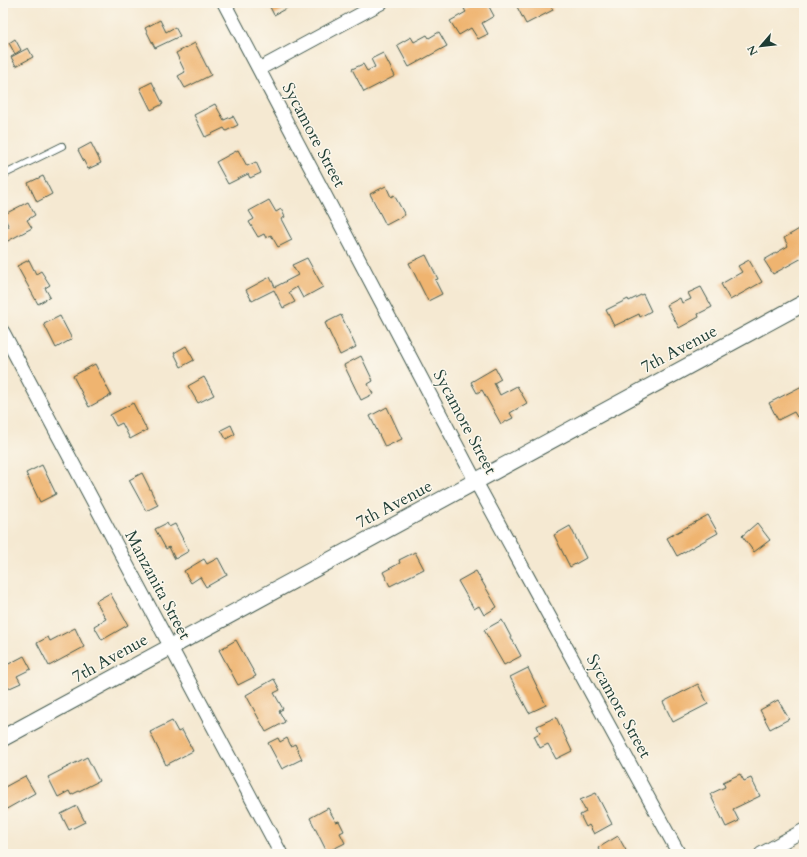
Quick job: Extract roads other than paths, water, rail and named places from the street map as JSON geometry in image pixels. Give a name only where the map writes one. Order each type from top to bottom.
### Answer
[{"type":"street","name":"Sycamore Street","points":[[224,3],[476,482],[679,854]]},
{"type":"street","points":[[259,69],[381,3]]},
{"type":"street","name":"7th Avenue","points":[[3,738],[804,303]]},
{"type":"street","name":"Manzanita Street","points":[[4,337],[281,854]]},
{"type":"street","points":[[761,854],[804,830]]},
{"type":"lane","points":[[3,175],[62,146]]}]
